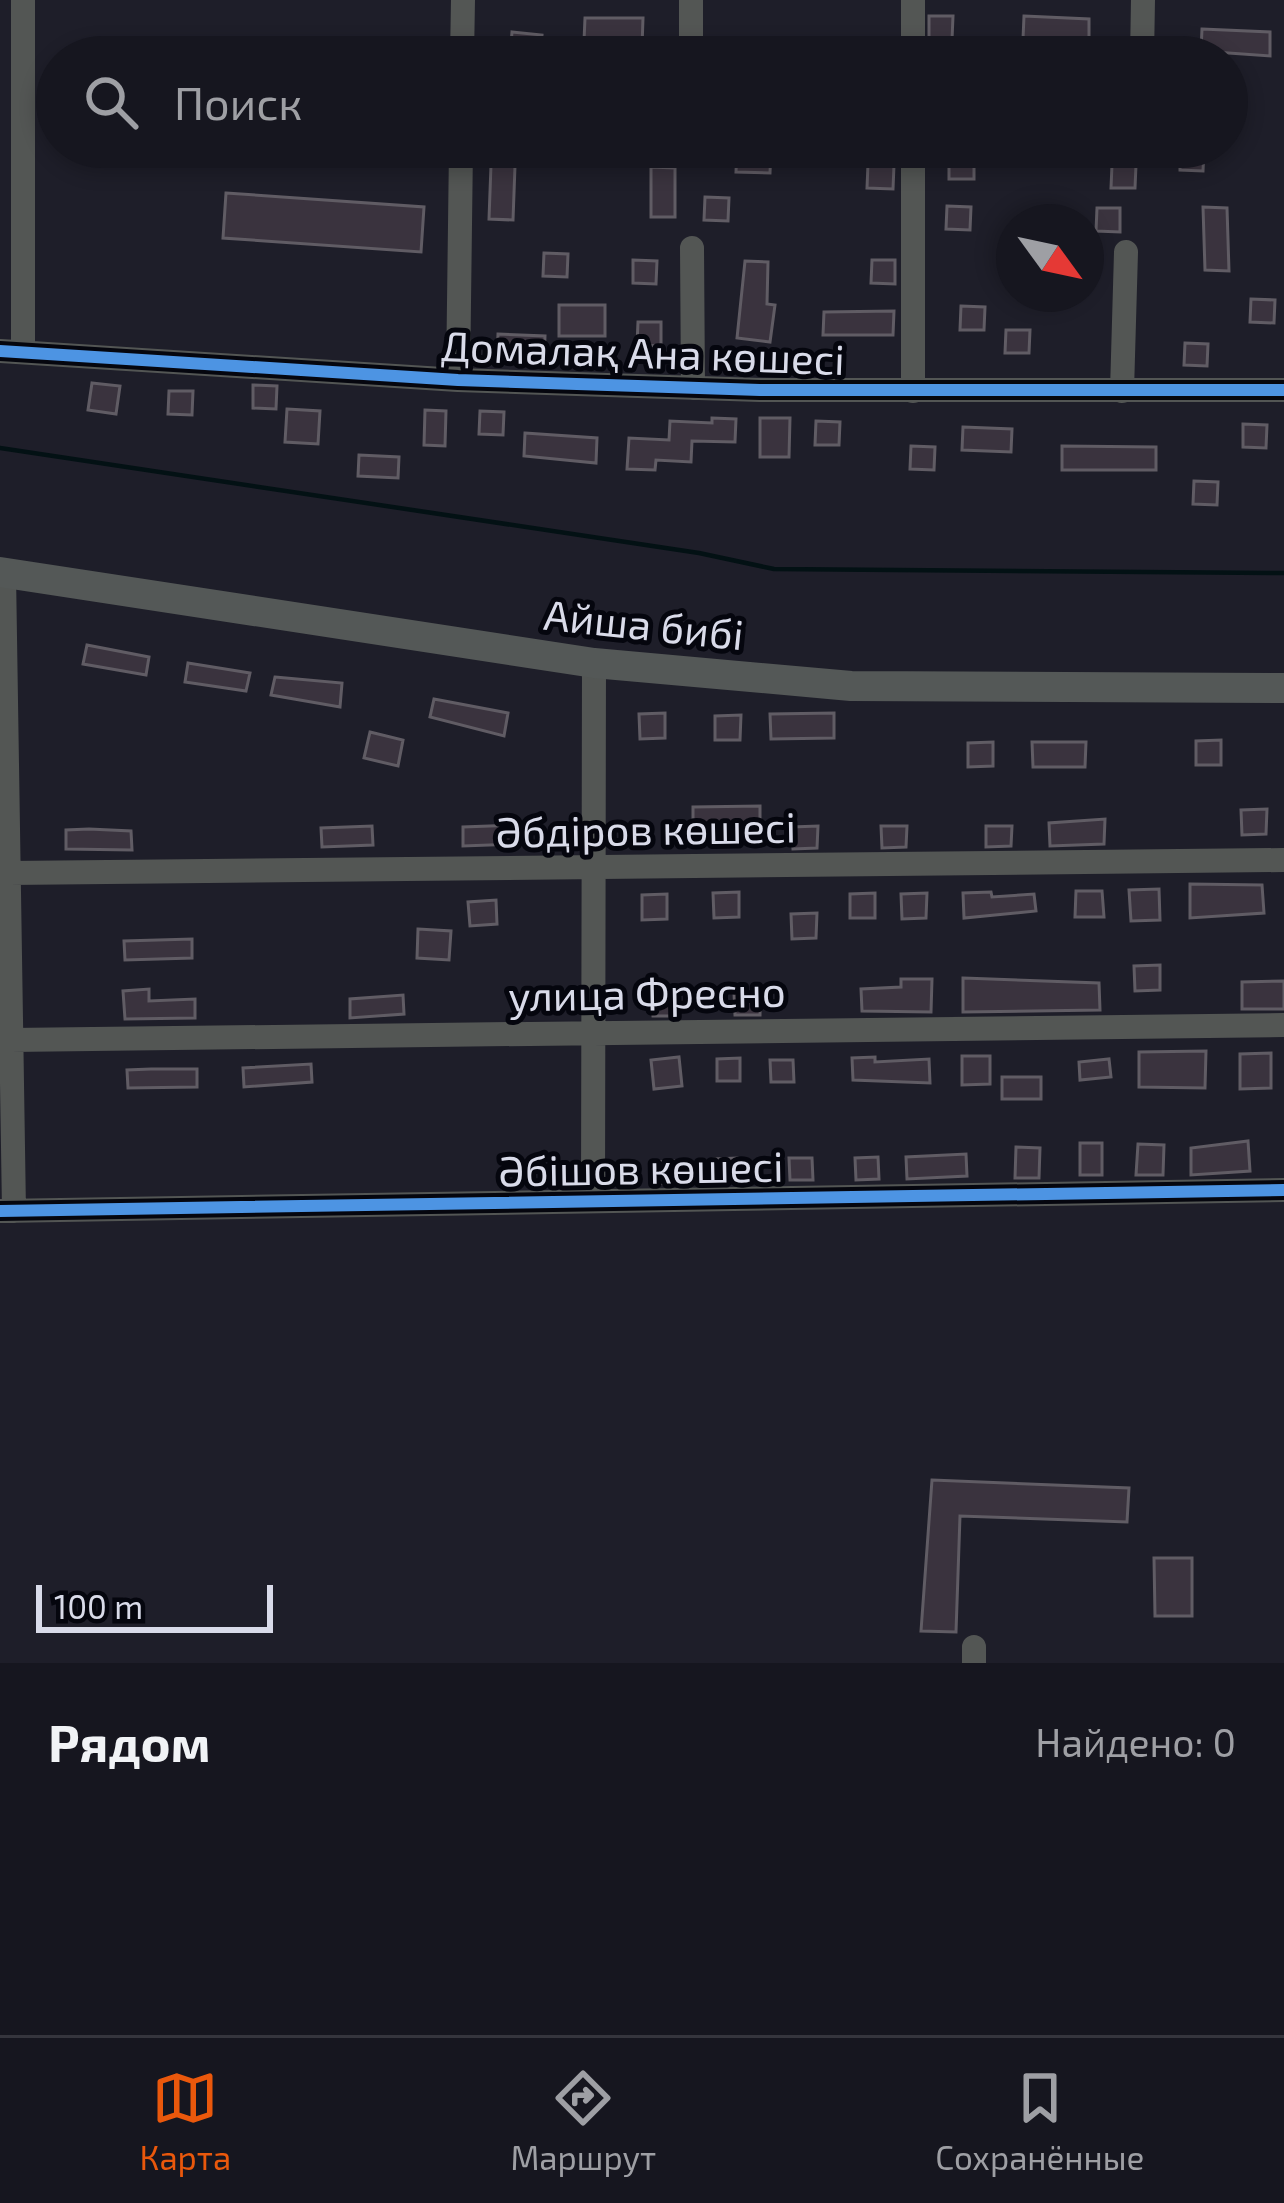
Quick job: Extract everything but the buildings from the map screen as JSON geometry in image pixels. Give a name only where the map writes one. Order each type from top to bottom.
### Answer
[{"type":"main road","name":"Айша бибі","points":[[2,573],[594,663],[851,686],[1284,688]]},
{"type":"street","points":[[12,351],[23,0]]},
{"type":"street","points":[[462,36],[463,0]]},
{"type":"street","points":[[691,0],[691,36]]},
{"type":"street","points":[[913,0],[913,36]]},
{"type":"street","points":[[1142,36],[1143,0]]},
{"type":"street","points":[[458,380],[461,168]]},
{"type":"street","points":[[913,168],[913,392]]},
{"type":"street","points":[[692,248],[693,388]]},
{"type":"street","points":[[1123,392],[1126,252]]},
{"type":"street","name":"Домалақ Ана көшесі","points":[[12,351],[458,380],[693,388],[1284,390]]},
{"type":"street","points":[[2,573],[11,1040],[7,1211]]},
{"type":"street","points":[[593,1200],[594,663]]},
{"type":"street","name":"Әбдіров көшесі","points":[[9,873],[1284,860]]},
{"type":"street","name":"улица Фресно","points":[[11,1040],[1284,1025]]},
{"type":"street","name":"Әбішов көшесі","points":[[7,1211],[1284,1190]]},
{"type":"waterway","points":[[0,448],[699,553],[774,569],[1284,573]]},
{"type":"cycle path","points":[[0,351],[458,380],[760,390],[1284,390]]},
{"type":"cycle path","points":[[0,1211],[1284,1190]]}]
